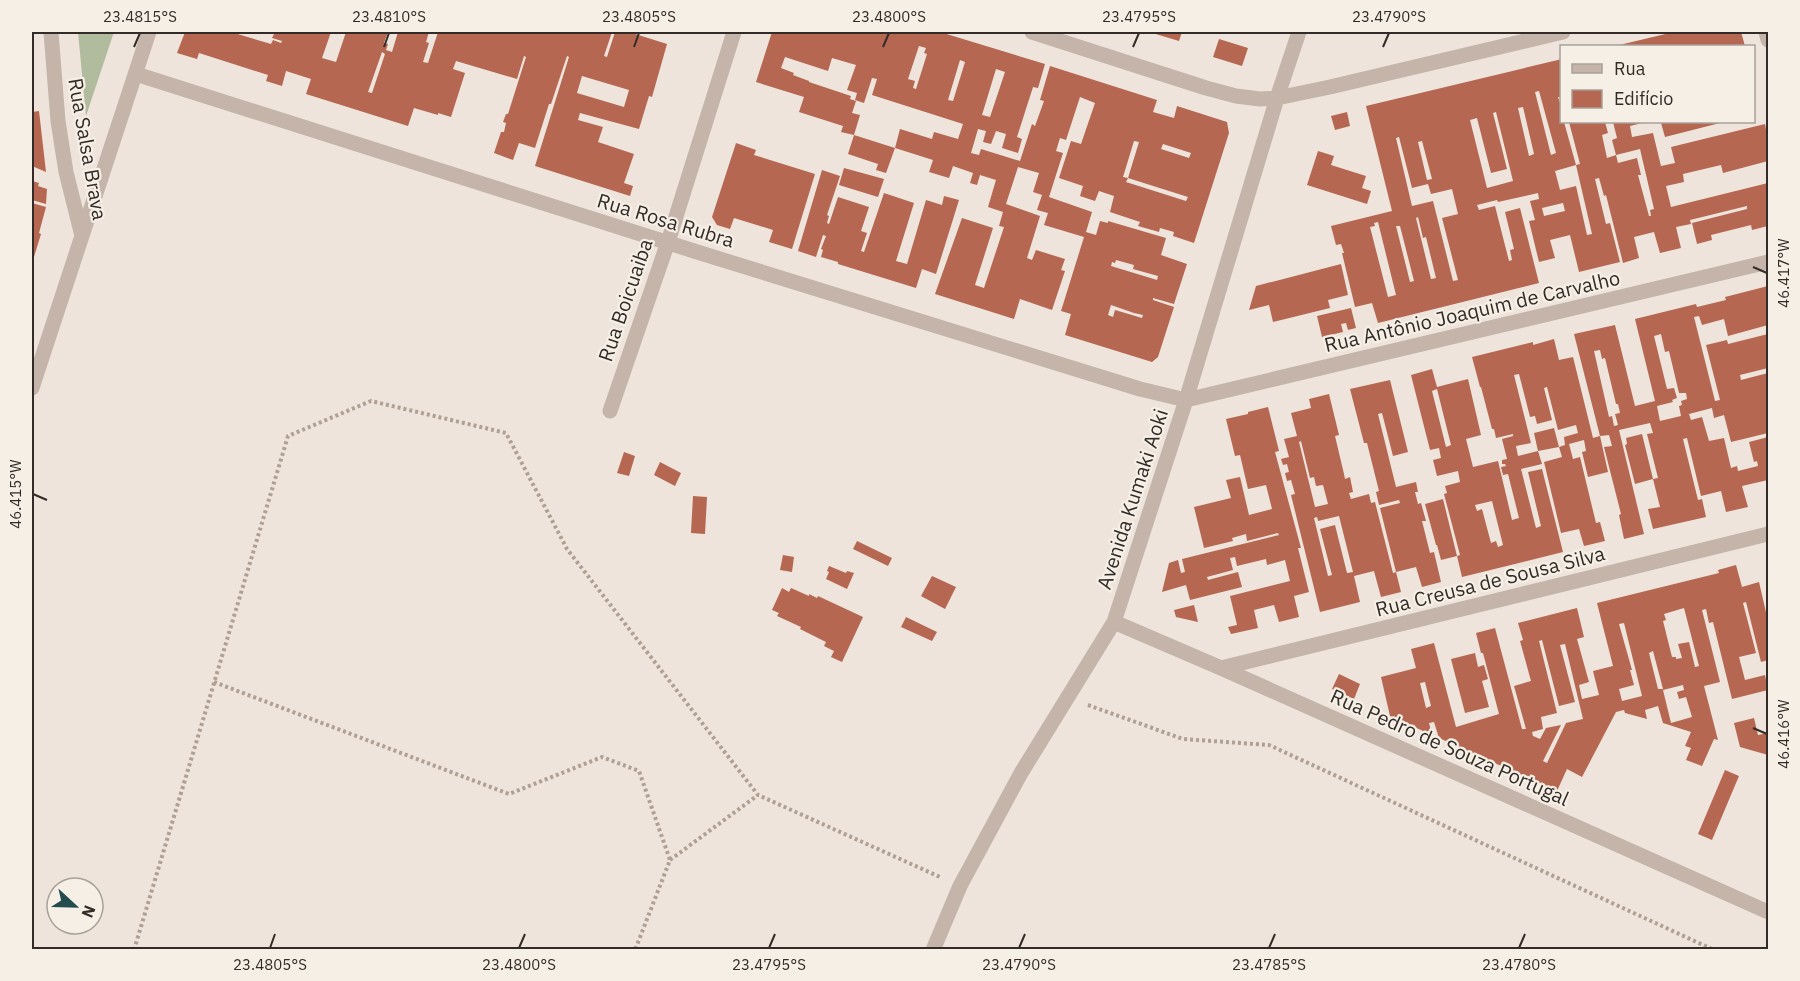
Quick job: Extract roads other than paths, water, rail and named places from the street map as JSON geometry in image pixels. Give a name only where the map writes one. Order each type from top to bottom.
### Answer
[{"type":"street","name":"Rua Salsa Brava","points":[[51,32],[58,121],[66,172],[82,237]]},
{"type":"street","points":[[32,388],[149,32]]},
{"type":"street","name":"Rua Boicuaiba","points":[[610,411],[668,242],[734,32]]},
{"type":"street","points":[[1032,32],[1206,88],[1260,99],[1277,98],[1330,87],[1563,32]]},
{"type":"street","name":"Avenida Kumaki Aoki","points":[[933,950],[960,886],[1021,773],[1114,622],[1186,400],[1299,32]]},
{"type":"street","points":[[1766,32],[1768,40]]},
{"type":"street","name":"Rua Rosa Rubra","points":[[136,74],[1140,389],[1186,400]]},
{"type":"street","name":"Rua Antônio Joaquim de Carvalho","points":[[1186,400],[1768,262]]},
{"type":"street","name":"Rua Creusa de Sousa Silva","points":[[1221,668],[1768,534]]},
{"type":"street","name":"Rua Pedro de Souza Portugal","points":[[1114,622],[1768,912]]}]
